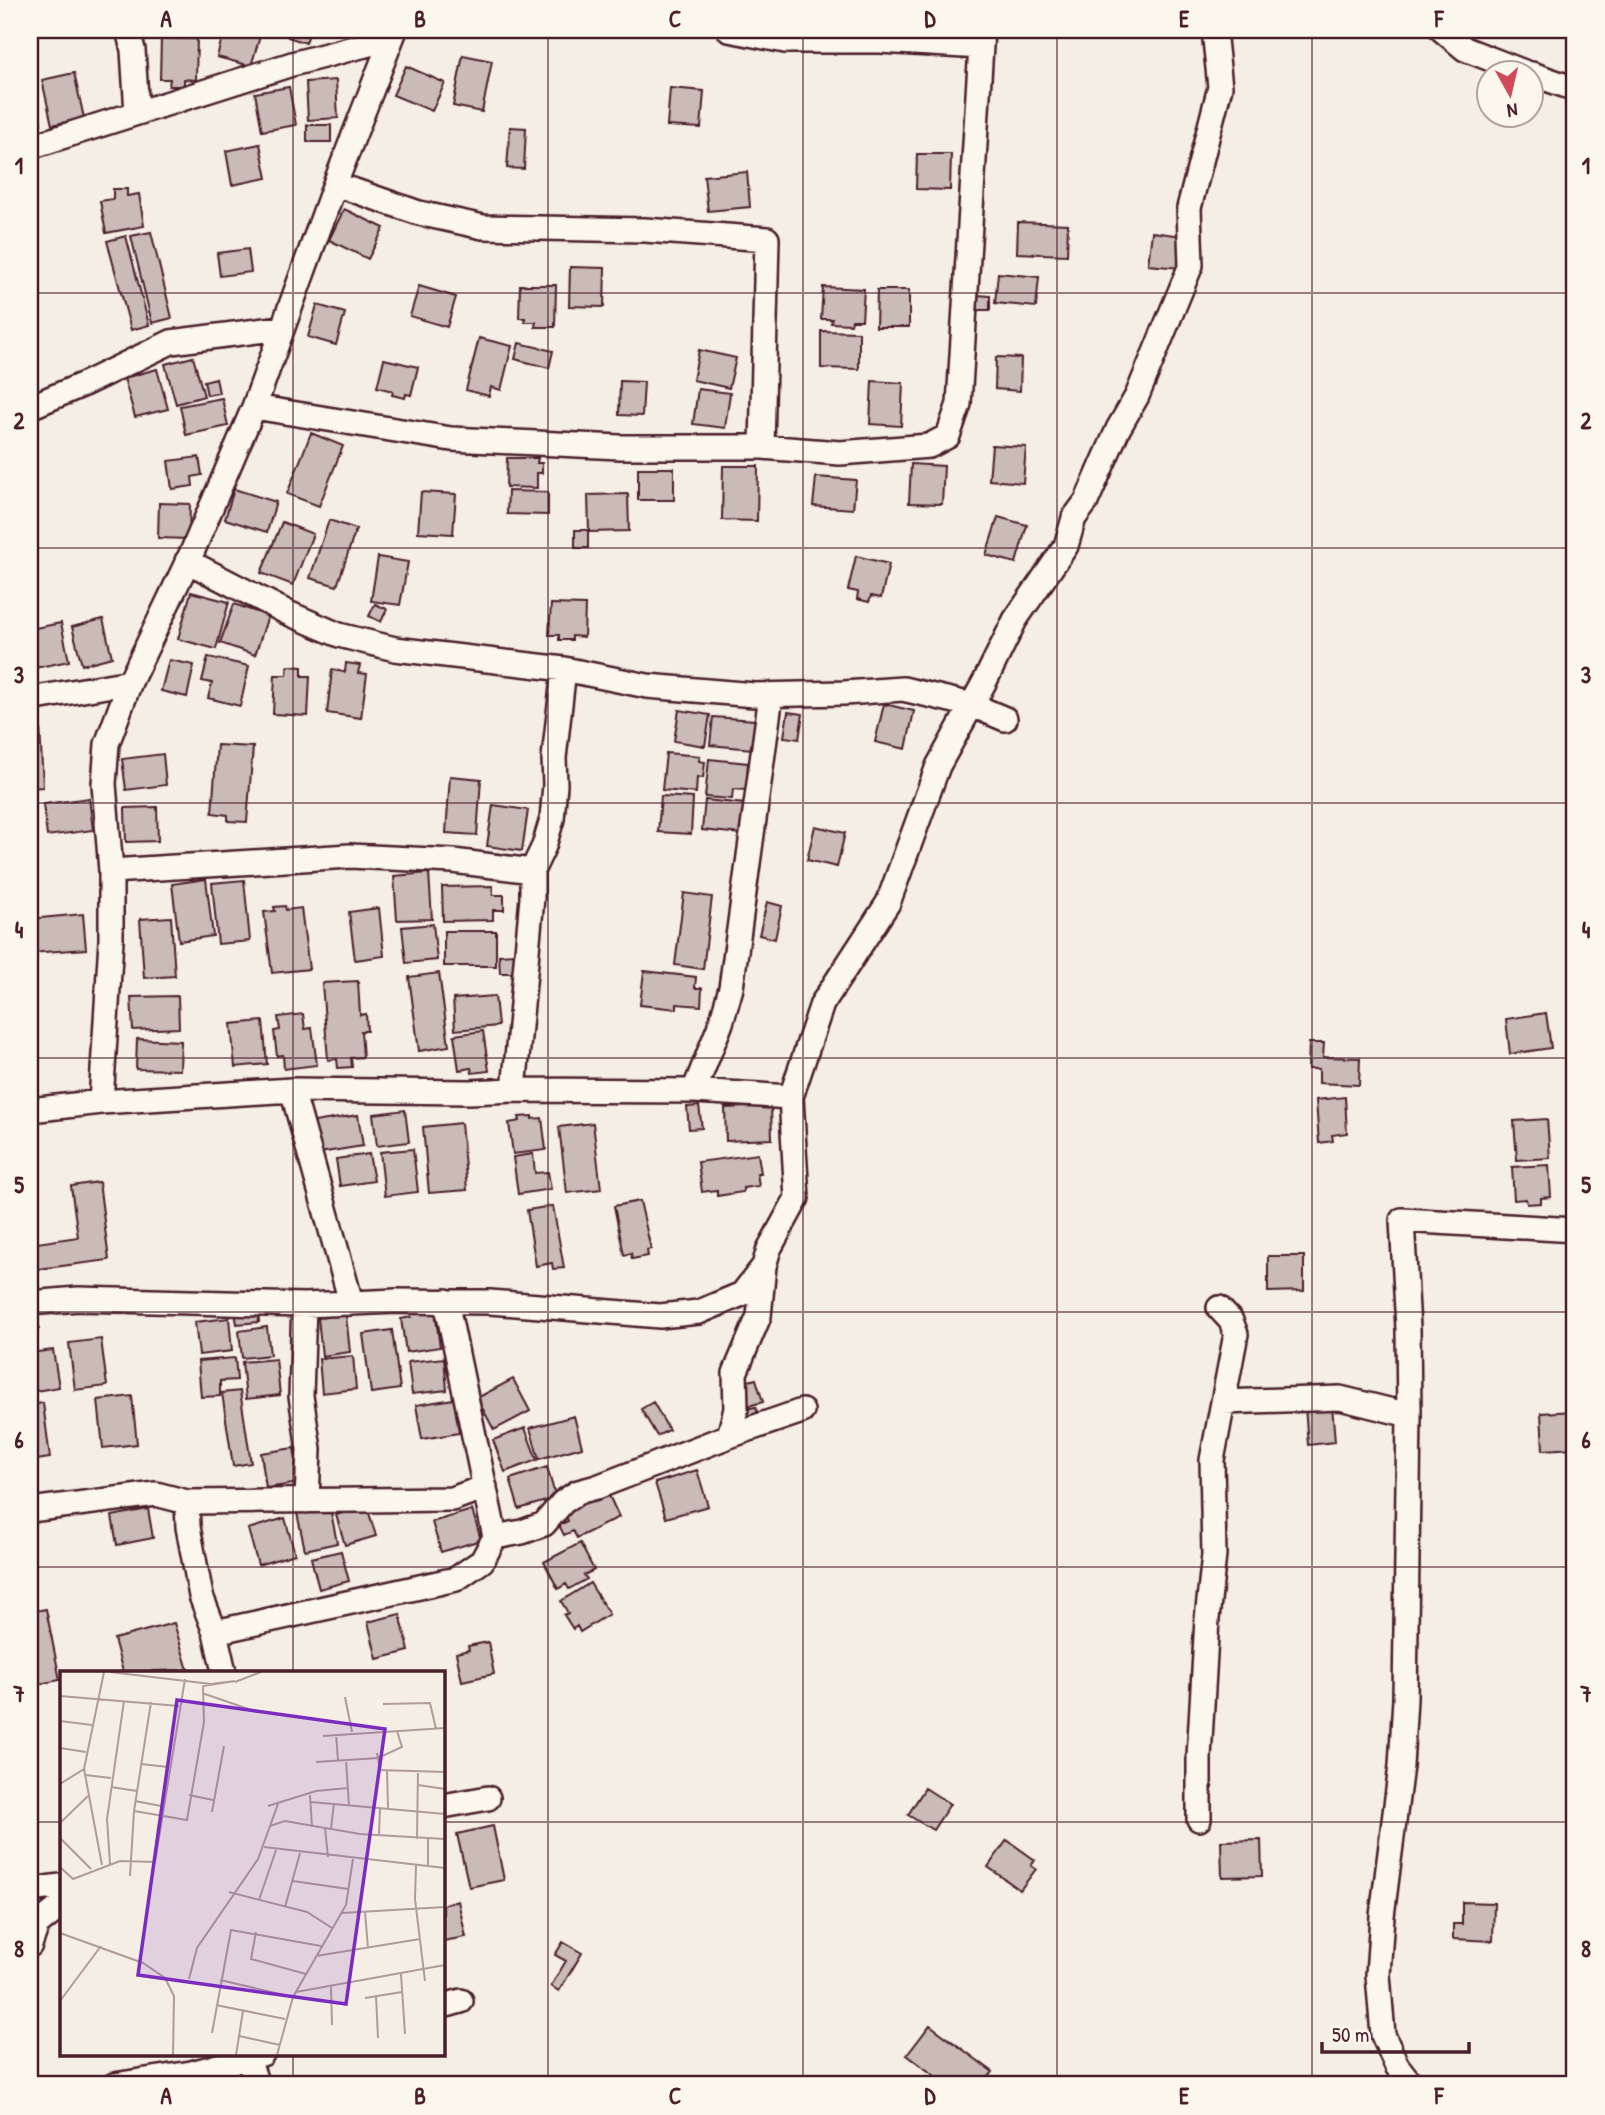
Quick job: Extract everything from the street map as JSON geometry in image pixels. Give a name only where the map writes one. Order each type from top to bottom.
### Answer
[{"type":"street","points":[[128,30],[133,50],[137,113]]},
{"type":"street","points":[[254,407],[451,439],[620,447],[762,447],[840,453],[929,446],[948,436],[959,404],[981,38],[785,41],[729,30]]},
{"type":"street","points":[[729,1436],[736,1409],[735,1373],[759,1316],[764,1266],[769,1249],[797,1198],[791,1097],[822,1004],[888,903],[938,766],[1015,620],[1066,546],[1074,518],[1086,502],[1118,429],[1137,396],[1191,265],[1189,208],[1220,87],[1214,30]]},
{"type":"street","points":[[1442,30],[1465,49],[1494,60]]},
{"type":"street","points":[[30,147],[394,34]]},
{"type":"street","points":[[102,1102],[111,940],[111,871],[104,784],[107,744],[130,682],[187,561],[254,407],[335,184],[394,34]]},
{"type":"street","points":[[1546,79],[1575,89]]},
{"type":"street","points":[[335,184],[419,213],[483,227],[645,230],[766,239],[762,447]]},
{"type":"street","points":[[30,407],[171,342],[281,328]]},
{"type":"street","points":[[187,561],[288,613],[339,635],[395,649],[564,669],[647,686],[771,695],[903,689],[972,705],[1005,719]]},
{"type":"street","points":[[514,1090],[532,898],[532,871],[544,846],[552,819],[554,758],[564,669]]},
{"type":"street","points":[[30,699],[130,682]]},
{"type":"street","points":[[694,1091],[721,1023],[731,988],[771,695]]},
{"type":"street","points":[[111,871],[350,856],[453,861],[532,871]]},
{"type":"street","points":[[30,1110],[102,1102],[292,1090],[694,1091],[791,1097]]},
{"type":"street","points":[[292,1090],[351,1302]]},
{"type":"street","points":[[1412,2085],[1397,2066],[1383,2035],[1378,1975],[1382,1916],[1401,1766],[1407,1594],[1408,1328],[1402,1220],[1575,1230]]},
{"type":"street","points":[[30,1303],[78,1300],[304,1305],[446,1301],[660,1316],[699,1312],[742,1294],[764,1266]]},
{"type":"street","points":[[215,1632],[456,1579],[482,1561],[495,1538],[446,1301]]},
{"type":"street","points":[[304,1305],[301,1396],[309,1449],[307,1501]]},
{"type":"street","points":[[1199,1819],[1199,1757],[1206,1633],[1214,1555],[1212,1460],[1236,1334],[1231,1321],[1219,1308]]},
{"type":"street","points":[[1223,1402],[1340,1398],[1409,1415]]},
{"type":"street","points":[[495,1538],[544,1524],[563,1502],[578,1492],[802,1411]]},
{"type":"street","points":[[30,1510],[156,1494],[187,1502],[452,1499],[485,1487]]},
{"type":"street","points":[[187,1502],[188,1527],[201,1597],[215,1632],[224,1671]]},
{"type":"street","points":[[444,1806],[488,1798]]},
{"type":"street","points":[[30,1890],[60,1886]]},
{"type":"street","points":[[30,1903],[34,1935]]},
{"type":"street","points":[[34,1935],[60,1907]]},
{"type":"street","points":[[114,2085],[191,2073],[255,2056],[257,2085]]},
{"type":"building","points":[[224,30],[261,33],[251,66],[217,57]]},
{"type":"building","points":[[290,30],[310,30],[306,43],[288,37]]},
{"type":"building","points":[[161,38],[197,39],[196,80],[184,79],[184,86],[169,86],[170,79],[160,79]]},
{"type":"building","points":[[463,55],[492,61],[482,112],[453,106]]},
{"type":"building","points":[[406,66],[445,83],[432,111],[393,95]]},
{"type":"building","points":[[74,73],[84,118],[52,125],[42,80]]},
{"type":"building","points":[[336,80],[338,118],[308,120],[306,82]]},
{"type":"building","points":[[33,83],[41,124],[30,127],[30,84]]},
{"type":"building","points":[[289,87],[296,125],[262,131],[255,93]]},
{"type":"building","points":[[670,88],[704,91],[701,128],[667,126]]},
{"type":"building","points":[[307,125],[331,125],[331,142],[307,142]]},
{"type":"building","points":[[510,127],[526,128],[524,169],[507,168]]},
{"type":"building","points":[[260,144],[267,178],[232,185],[226,151]]},
{"type":"building","points":[[917,154],[951,154],[950,190],[916,189]]},
{"type":"building","points":[[747,172],[750,207],[708,211],[704,176]]},
{"type":"building","points":[[113,189],[127,189],[127,196],[139,194],[144,226],[106,233],[100,201],[113,199]]},
{"type":"building","points":[[344,209],[384,228],[368,259],[329,240]]},
{"type":"building","points":[[1018,222],[1068,224],[1067,255],[1017,253]]},
{"type":"building","points":[[151,232],[172,318],[152,323],[131,236]]},
{"type":"building","points":[[1152,232],[1183,236],[1180,268],[1148,265]]},
{"type":"building","points":[[126,236],[149,325],[131,330],[107,241]]},
{"type":"building","points":[[248,249],[251,272],[220,276],[217,253]]},
{"type":"building","points":[[570,267],[605,268],[604,307],[569,306]]},
{"type":"building","points":[[998,273],[1039,277],[1036,307],[995,303]]},
{"type":"building","points":[[520,285],[556,285],[555,327],[535,327],[536,322],[525,322],[525,318],[519,318]]},
{"type":"building","points":[[419,286],[456,297],[447,327],[410,316]]},
{"type":"building","points":[[823,287],[864,289],[862,320],[852,320],[851,324],[831,323],[832,319],[821,319]]},
{"type":"building","points":[[877,290],[909,290],[909,327],[876,327]]},
{"type":"building","points":[[977,295],[990,296],[990,310],[976,310]]},
{"type":"building","points":[[317,305],[345,313],[336,345],[308,337]]},
{"type":"building","points":[[821,331],[859,332],[859,369],[821,368]]},
{"type":"building","points":[[479,338],[512,346],[501,390],[491,387],[489,396],[466,390]]},
{"type":"building","points":[[519,343],[553,351],[549,368],[515,359]]},
{"type":"building","points":[[699,350],[736,358],[729,388],[693,380]]},
{"type":"building","points":[[193,357],[204,396],[176,404],[165,364]]},
{"type":"building","points":[[996,357],[1021,358],[1020,391],[995,389]]},
{"type":"building","points":[[384,359],[418,367],[411,395],[406,394],[405,398],[392,395],[393,391],[377,387]]},
{"type":"building","points":[[157,369],[168,409],[135,417],[124,378]]},
{"type":"building","points":[[216,378],[219,393],[207,395],[204,381]]},
{"type":"building","points":[[620,381],[644,382],[642,416],[619,415]]},
{"type":"building","points":[[872,381],[903,383],[901,426],[870,424]]},
{"type":"building","points":[[698,389],[730,393],[725,428],[693,424]]},
{"type":"building","points":[[222,398],[228,426],[186,435],[180,406]]},
{"type":"building","points":[[311,433],[343,446],[319,506],[287,494]]},
{"type":"building","points":[[992,445],[1026,447],[1023,483],[989,480]]},
{"type":"building","points":[[199,457],[202,475],[192,477],[193,486],[172,489],[168,461]]},
{"type":"building","points":[[507,458],[538,458],[537,463],[542,463],[542,473],[537,473],[537,488],[506,487]]},
{"type":"building","points":[[911,464],[944,466],[942,504],[909,503]]},
{"type":"building","points":[[723,466],[758,466],[757,521],[722,520]]},
{"type":"building","points":[[638,468],[674,468],[674,500],[638,500]]},
{"type":"building","points":[[816,477],[856,480],[853,509],[813,506]]},
{"type":"building","points":[[234,489],[276,502],[267,532],[225,519]]},
{"type":"building","points":[[508,491],[548,492],[548,515],[507,514]]},
{"type":"building","points":[[421,492],[456,494],[453,534],[418,532]]},
{"type":"building","points":[[628,494],[629,531],[589,532],[588,495]]},
{"type":"building","points":[[159,503],[190,504],[189,539],[158,538]]},
{"type":"building","points":[[998,517],[1027,525],[1016,563],[986,555]]},
{"type":"building","points":[[329,520],[356,529],[337,586],[310,578]]},
{"type":"building","points":[[282,522],[313,534],[293,585],[261,573]]},
{"type":"building","points":[[575,530],[588,530],[588,548],[575,548]]},
{"type":"building","points":[[856,556],[889,564],[881,598],[871,596],[869,602],[857,599],[858,592],[848,590]]},
{"type":"building","points":[[378,557],[408,562],[400,605],[371,601]]},
{"type":"building","points":[[191,592],[229,602],[216,649],[178,639]]},
{"type":"building","points":[[234,604],[268,616],[255,655],[220,643]]},
{"type":"building","points":[[375,604],[387,609],[381,622],[369,616]]},
{"type":"building","points":[[551,604],[585,605],[584,637],[572,636],[572,640],[559,640],[559,635],[549,635]]},
{"type":"building","points":[[103,619],[112,657],[82,665],[72,627]]},
{"type":"building","points":[[61,623],[69,661],[30,669],[30,629]]},
{"type":"building","points":[[208,657],[249,666],[240,706],[208,698],[212,683],[202,681]]},
{"type":"building","points":[[169,660],[194,665],[187,697],[161,691]]},
{"type":"building","points":[[346,663],[360,665],[358,673],[367,674],[361,718],[327,713],[332,670],[345,672]]},
{"type":"building","points":[[288,666],[302,667],[302,676],[310,676],[308,716],[273,714],[275,675],[287,675]]},
{"type":"building","points":[[884,704],[914,711],[906,749],[875,742]]},
{"type":"building","points":[[679,710],[710,715],[705,746],[674,741]]},
{"type":"building","points":[[788,712],[803,714],[799,739],[784,737]]},
{"type":"building","points":[[713,717],[755,720],[752,749],[710,745]]},
{"type":"building","points":[[40,725],[43,787],[30,788],[30,726]]},
{"type":"building","points":[[217,745],[253,747],[247,822],[228,821],[228,815],[212,813]]},
{"type":"building","points":[[666,753],[700,756],[699,761],[705,762],[703,778],[697,777],[696,793],[662,790]]},
{"type":"building","points":[[163,754],[166,785],[126,790],[122,759]]},
{"type":"building","points":[[709,759],[748,763],[746,790],[733,789],[732,799],[705,797]]},
{"type":"building","points":[[450,776],[481,779],[477,835],[446,833]]},
{"type":"building","points":[[661,796],[693,798],[691,834],[658,832]]},
{"type":"building","points":[[89,798],[93,830],[47,836],[43,804]]},
{"type":"building","points":[[705,800],[745,804],[741,834],[702,830]]},
{"type":"building","points":[[493,805],[528,810],[522,851],[487,846]]},
{"type":"building","points":[[157,807],[158,841],[126,842],[125,808]]},
{"type":"building","points":[[815,826],[845,833],[837,867],[807,860]]},
{"type":"building","points":[[429,873],[432,919],[397,920],[394,876]]},
{"type":"building","points":[[206,879],[213,936],[179,941],[172,884]]},
{"type":"building","points":[[244,880],[250,941],[218,944],[212,883]]},
{"type":"building","points":[[493,886],[493,895],[504,895],[504,910],[493,910],[493,920],[443,921],[442,887]]},
{"type":"building","points":[[684,893],[712,897],[703,969],[675,965]]},
{"type":"building","points":[[767,902],[782,906],[775,939],[759,935]]},
{"type":"building","points":[[285,906],[286,910],[301,908],[309,969],[272,973],[264,912]]},
{"type":"building","points":[[379,908],[384,956],[355,960],[349,912]]},
{"type":"building","points":[[83,914],[86,949],[30,953],[30,919]]},
{"type":"building","points":[[171,917],[175,976],[144,978],[140,919]]},
{"type":"building","points":[[433,924],[437,960],[406,963],[402,927]]},
{"type":"building","points":[[444,931],[496,931],[496,966],[444,966]]},
{"type":"building","points":[[514,954],[514,973],[500,973],[499,955]]},
{"type":"building","points":[[644,971],[696,977],[695,988],[702,988],[701,1006],[677,1004],[677,1009],[640,1005]]},
{"type":"building","points":[[439,973],[449,1046],[419,1051],[409,977]]},
{"type":"building","points":[[358,981],[360,1015],[366,1014],[367,1031],[361,1031],[363,1057],[351,1058],[352,1067],[338,1068],[337,1059],[328,1060],[322,983]]},
{"type":"building","points":[[178,996],[179,1028],[133,1030],[131,997]]},
{"type":"building","points":[[495,996],[498,1026],[455,1030],[453,999]]},
{"type":"building","points":[[1546,1013],[1551,1048],[1510,1054],[1506,1019]]},
{"type":"building","points":[[303,1014],[305,1029],[312,1028],[317,1065],[284,1069],[283,1055],[277,1056],[274,1031],[280,1030],[278,1017]]},
{"type":"building","points":[[263,1021],[267,1064],[235,1067],[231,1024]]},
{"type":"building","points":[[483,1031],[489,1071],[472,1073],[471,1068],[459,1070],[454,1035]]},
{"type":"building","points":[[137,1039],[181,1041],[180,1070],[136,1069]]},
{"type":"building","points":[[1309,1043],[1324,1043],[1323,1057],[1360,1058],[1359,1085],[1319,1083],[1319,1069],[1308,1069]]},
{"type":"building","points":[[1345,1097],[1347,1133],[1332,1135],[1333,1141],[1319,1143],[1316,1100]]},
{"type":"building","points":[[699,1106],[702,1128],[689,1129],[687,1107]]},
{"type":"building","points":[[771,1106],[772,1139],[726,1141],[725,1108]]},
{"type":"building","points":[[405,1110],[409,1142],[377,1146],[373,1114]]},
{"type":"building","points":[[358,1115],[363,1146],[319,1153],[314,1122]]},
{"type":"building","points":[[532,1116],[532,1119],[542,1118],[546,1150],[513,1154],[509,1123],[520,1121],[519,1117]]},
{"type":"building","points":[[1547,1119],[1550,1158],[1517,1160],[1514,1121]]},
{"type":"building","points":[[461,1123],[467,1190],[429,1193],[423,1127]]},
{"type":"building","points":[[593,1123],[601,1189],[567,1193],[559,1127]]},
{"type":"building","points":[[413,1149],[418,1192],[385,1196],[380,1152]]},
{"type":"building","points":[[369,1154],[374,1181],[340,1186],[336,1159]]},
{"type":"building","points":[[533,1154],[535,1173],[548,1172],[551,1189],[518,1194],[513,1157]]},
{"type":"building","points":[[758,1154],[761,1173],[757,1173],[759,1186],[743,1188],[743,1192],[717,1196],[717,1190],[702,1192],[698,1162]]},
{"type":"building","points":[[1549,1165],[1551,1197],[1541,1198],[1541,1203],[1527,1204],[1526,1199],[1514,1200],[1512,1167]]},
{"type":"building","points":[[99,1182],[109,1260],[30,1270],[30,1244],[78,1237],[71,1186]]},
{"type":"building","points":[[640,1201],[651,1249],[647,1250],[648,1256],[632,1259],[631,1253],[624,1255],[614,1206]]},
{"type":"building","points":[[553,1206],[564,1268],[553,1269],[552,1263],[536,1266],[527,1210]]},
{"type":"building","points":[[1268,1256],[1304,1256],[1304,1291],[1268,1292]]},
{"type":"building","points":[[258,1310],[259,1322],[237,1324],[235,1312]]},
{"type":"building","points":[[435,1311],[440,1347],[406,1352],[401,1319],[411,1317],[410,1314]]},
{"type":"building","points":[[37,1313],[39,1329],[30,1330],[30,1314]]},
{"type":"building","points":[[346,1315],[350,1352],[322,1356],[318,1318]]},
{"type":"building","points":[[229,1318],[232,1351],[199,1355],[195,1322]]},
{"type":"building","points":[[267,1327],[270,1355],[242,1358],[239,1331]]},
{"type":"building","points":[[392,1330],[400,1389],[371,1393],[363,1334]]},
{"type":"building","points":[[101,1339],[107,1386],[75,1390],[69,1343]]},
{"type":"building","points":[[53,1350],[59,1387],[30,1392],[30,1353]]},
{"type":"building","points":[[353,1356],[356,1389],[322,1393],[319,1359]]},
{"type":"building","points":[[235,1358],[237,1380],[220,1381],[220,1396],[201,1397],[198,1361]]},
{"type":"building","points":[[444,1358],[447,1390],[412,1394],[408,1362]]},
{"type":"building","points":[[276,1359],[280,1395],[246,1399],[242,1362]]},
{"type":"building","points":[[513,1379],[530,1411],[494,1430],[477,1398]]},
{"type":"building","points":[[756,1379],[763,1402],[748,1406],[741,1383]]},
{"type":"building","points":[[240,1391],[251,1463],[233,1466],[222,1393]]},
{"type":"building","points":[[132,1396],[137,1444],[103,1448],[98,1400]]},
{"type":"building","points":[[454,1399],[459,1433],[422,1439],[416,1405]]},
{"type":"building","points":[[653,1402],[669,1430],[657,1436],[641,1409]]},
{"type":"building","points":[[43,1403],[50,1458],[30,1461],[30,1405]]},
{"type":"building","points":[[1332,1405],[1335,1442],[1308,1445],[1305,1407]]},
{"type":"building","points":[[756,1407],[758,1416],[747,1418],[744,1409]]},
{"type":"building","points":[[1575,1411],[1575,1448],[1543,1450],[1541,1413]]},
{"type":"building","points":[[574,1416],[582,1447],[539,1459],[530,1428]]},
{"type":"building","points":[[525,1428],[537,1460],[505,1472],[493,1440]]},
{"type":"building","points":[[294,1448],[300,1483],[266,1488],[261,1453]]},
{"type":"building","points":[[547,1467],[556,1498],[519,1509],[510,1479]]},
{"type":"building","points":[[697,1470],[708,1506],[666,1518],[655,1483]]},
{"type":"building","points":[[607,1491],[619,1517],[577,1538],[573,1531],[564,1535],[559,1525],[568,1521],[564,1511]]},
{"type":"building","points":[[367,1506],[376,1536],[345,1545],[336,1515]]},
{"type":"building","points":[[330,1507],[337,1543],[305,1550],[297,1513]]},
{"type":"building","points":[[148,1509],[153,1538],[117,1545],[112,1516]]},
{"type":"building","points":[[472,1510],[481,1540],[441,1552],[432,1522]]},
{"type":"building","points":[[285,1518],[295,1554],[258,1565],[248,1529]]},
{"type":"building","points":[[580,1543],[594,1570],[584,1575],[587,1579],[569,1589],[566,1584],[558,1589],[544,1562]]},
{"type":"building","points":[[341,1551],[349,1581],[319,1589],[311,1558]]},
{"type":"building","points":[[590,1583],[609,1614],[580,1632],[577,1626],[573,1629],[564,1615],[568,1613],[561,1601]]},
{"type":"building","points":[[46,1609],[60,1680],[33,1685],[30,1667],[30,1612]]},
{"type":"building","points":[[400,1614],[409,1651],[377,1659],[368,1622]]},
{"type":"building","points":[[174,1623],[188,1670],[123,1671],[114,1639]]},
{"type":"building","points":[[488,1642],[494,1674],[462,1681],[456,1653],[469,1650],[468,1646]]},
{"type":"building","points":[[925,1788],[950,1804],[933,1830],[908,1815]]},
{"type":"building","points":[[493,1826],[504,1880],[469,1887],[457,1834]]},
{"type":"building","points":[[1007,1840],[1035,1860],[1031,1866],[1036,1869],[1020,1890],[988,1867]]},
{"type":"building","points":[[1261,1840],[1262,1876],[1222,1877],[1221,1841]]},
{"type":"building","points":[[458,1901],[466,1937],[444,1941],[444,1905]]},
{"type":"building","points":[[1462,1902],[1494,1903],[1493,1941],[1453,1939],[1453,1924],[1462,1924]]},
{"type":"building","points":[[563,1942],[582,1953],[559,1991],[551,1986],[566,1961],[555,1955]]},
{"type":"building","points":[[930,2025],[993,2072],[982,2085],[947,2085],[907,2055]]}]
